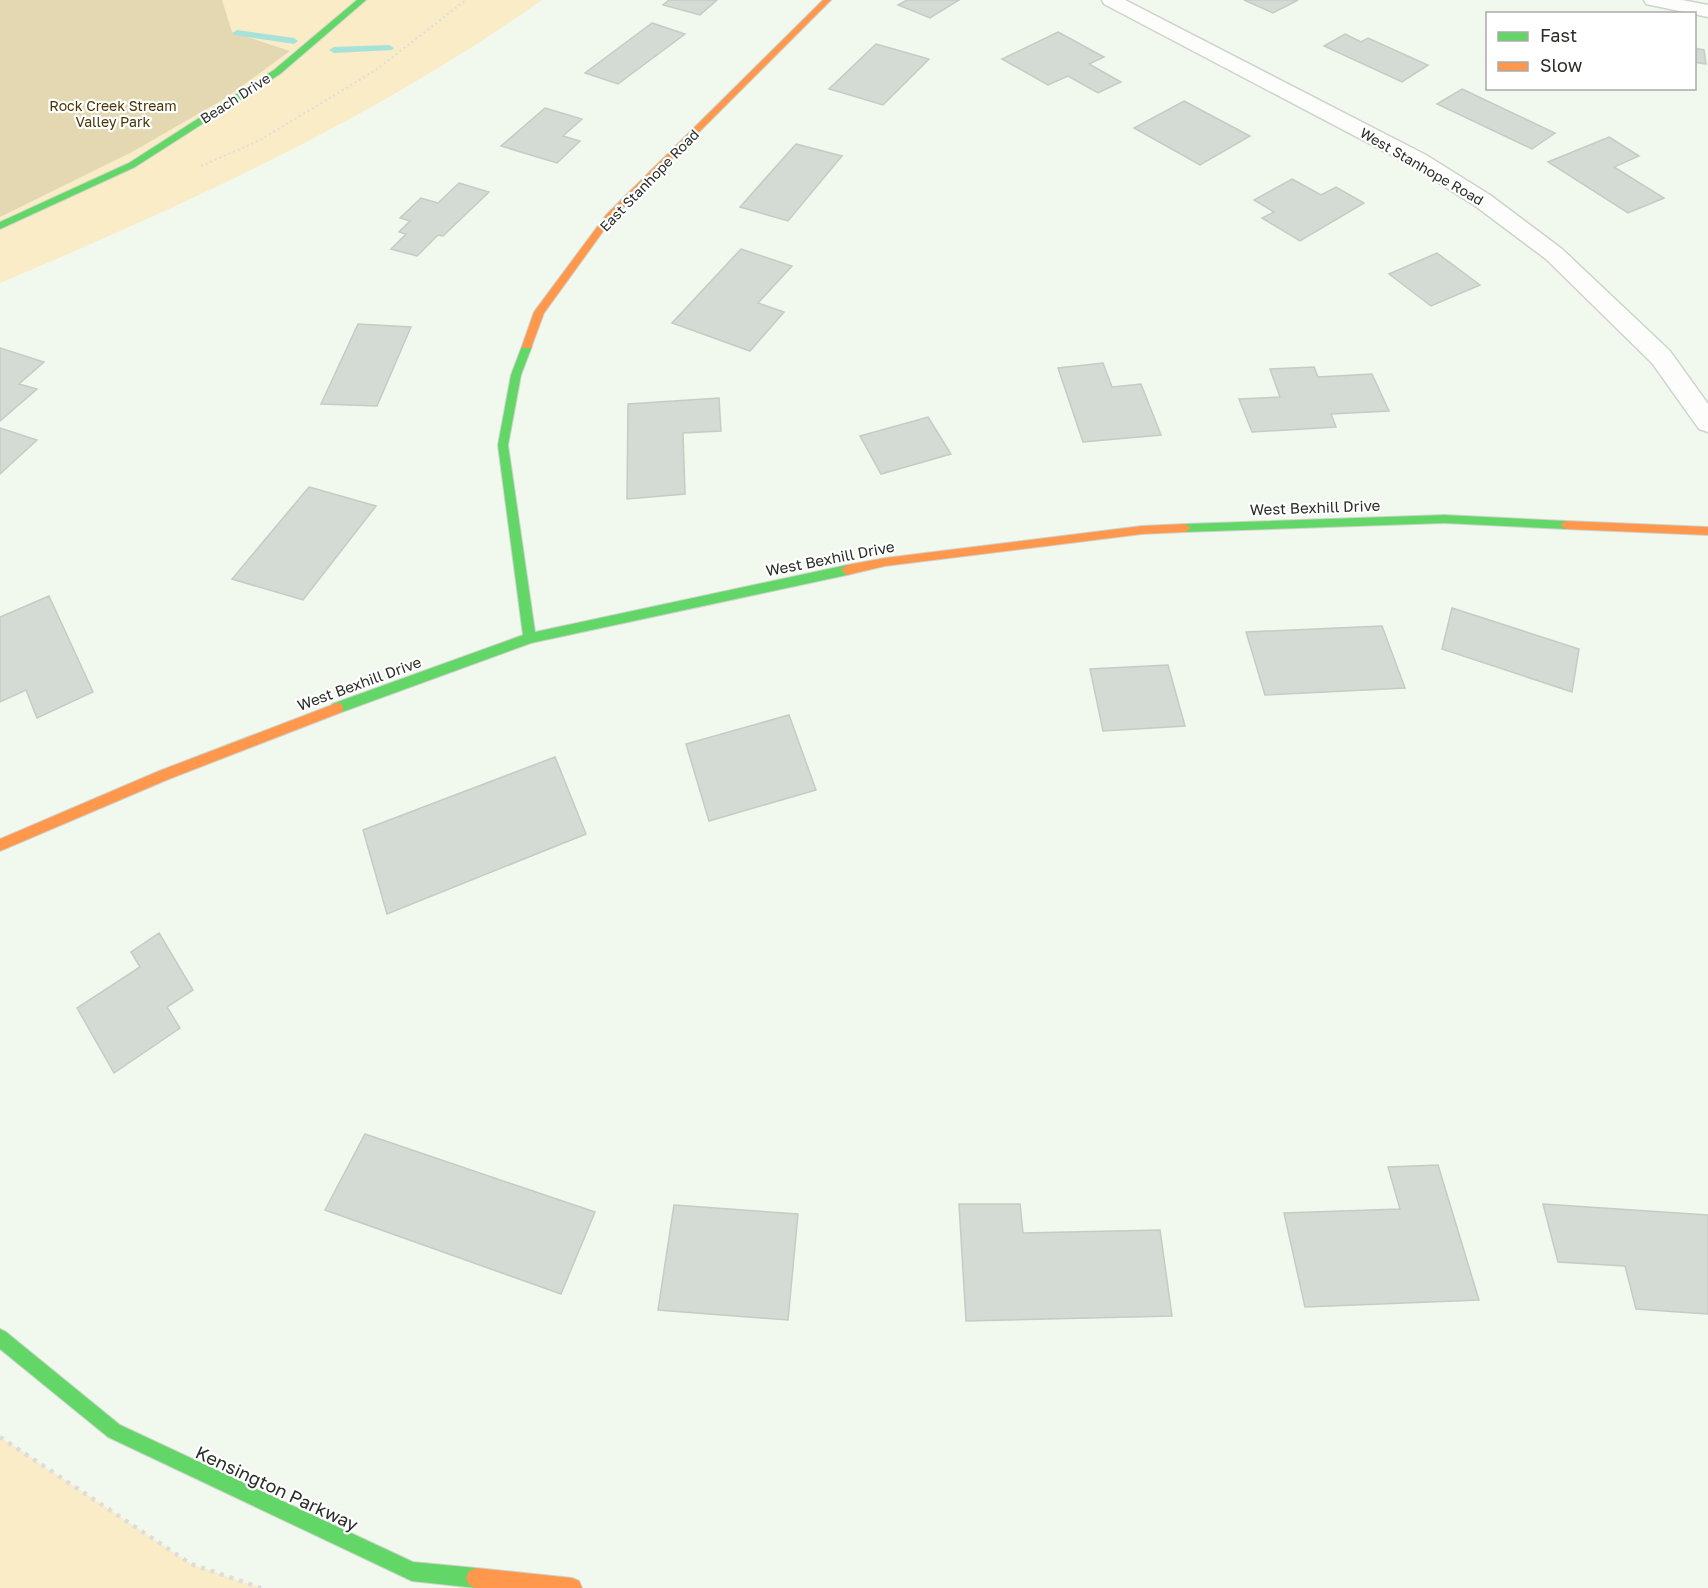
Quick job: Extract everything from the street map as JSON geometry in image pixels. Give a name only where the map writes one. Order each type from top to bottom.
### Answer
[{"type":"street","name":"Beach Drive","points":[[0,226],[132,165],[277,72],[362,0]]},
{"type":"street","name":"East Stanhope Road","points":[[530,638],[503,445],[516,375],[538,312],[609,217],[827,0]]},
{"type":"street","name":"West Stanhope Road","points":[[1111,0],[1418,160],[1482,200],[1554,254],[1661,357],[1708,423]]},
{"type":"street","points":[[1653,0],[1708,11]]},
{"type":"street","name":"West Bexhill Drive","points":[[0,845],[174,771],[356,701],[530,638],[885,562],[1142,530],[1444,519],[1708,531]]},
{"type":"street","name":"Kensington Parkway","points":[[0,1338],[114,1431],[412,1571],[572,1588]]},
{"type":"path","points":[[0,1437],[191,1564],[261,1588]]},
{"type":"green space","name":"Rock Creek Stream Valley Park","points":[[0,0],[542,0],[413,83],[279,156],[141,222],[0,283]]},
{"type":"green space","points":[[0,0],[222,0],[232,32],[290,51],[224,99],[132,152],[0,217]]},
{"type":"green space","points":[[0,1437],[191,1564],[261,1588],[0,1588]]},
{"type":"building","points":[[669,0],[717,0],[700,15],[663,5]]},
{"type":"building","points":[[907,0],[959,0],[930,18],[898,5]]},
{"type":"building","points":[[1244,0],[1298,0],[1273,13]]},
{"type":"building","points":[[652,23],[685,34],[618,84],[585,73]]},
{"type":"building","points":[[1058,32],[1104,57],[1089,64],[1121,82],[1098,93],[1068,76],[1048,85],[1002,59]]},
{"type":"building","points":[[1345,34],[1361,42],[1368,38],[1428,65],[1402,82],[1324,46]]},
{"type":"building","points":[[876,44],[929,59],[883,105],[829,89]]},
{"type":"building","points":[[1696,48],[1704,50],[1706,64],[1696,62]]},
{"type":"building","points":[[1462,89],[1555,133],[1532,149],[1437,104]]},
{"type":"building","points":[[1184,101],[1250,136],[1200,165],[1134,128]]},
{"type":"building","points":[[545,108],[582,119],[563,136],[580,141],[557,163],[501,146]]},
{"type":"building","points":[[1609,137],[1639,156],[1614,167],[1664,198],[1628,213],[1548,162]]},
{"type":"building","points":[[796,144],[842,156],[788,221],[740,207]]},
{"type":"building","points":[[1292,179],[1321,195],[1336,187],[1364,203],[1300,241],[1262,218],[1274,212],[1254,200]]},
{"type":"building","points":[[459,183],[489,192],[443,236],[438,235],[417,256],[391,249],[406,234],[399,232],[410,221],[400,218],[421,198],[438,203]]},
{"type":"building","points":[[741,249],[792,266],[758,303],[784,312],[750,351],[672,323]]},
{"type":"building","points":[[1437,253],[1480,285],[1431,306],[1389,274]]},
{"type":"building","points":[[358,324],[411,327],[377,406],[321,404]]},
{"type":"building","points":[[0,348],[44,362],[19,384],[37,389],[0,421]]},
{"type":"building","points":[[1103,363],[1112,387],[1141,384],[1161,435],[1083,442],[1058,368]]},
{"type":"building","points":[[1314,367],[1318,377],[1372,374],[1389,411],[1331,414],[1336,427],[1252,432],[1239,399],[1280,397],[1270,369]]},
{"type":"building","points":[[719,398],[721,431],[683,433],[685,494],[627,499],[628,404]]},
{"type":"building","points":[[928,417],[951,454],[881,474],[860,436]]},
{"type":"building","points":[[0,428],[37,440],[0,474]]},
{"type":"building","points":[[309,487],[376,506],[303,600],[232,579]]},
{"type":"building","points":[[49,596],[93,692],[37,718],[26,690],[0,702],[0,617]]},
{"type":"building","points":[[1452,608],[1579,649],[1572,692],[1442,649]]},
{"type":"building","points":[[1382,626],[1405,688],[1265,695],[1246,632]]},
{"type":"building","points":[[1168,665],[1185,726],[1103,731],[1090,669]]},
{"type":"building","points":[[789,715],[816,790],[709,821],[686,744]]},
{"type":"building","points":[[555,757],[586,834],[387,914],[363,830]]},
{"type":"building","points":[[159,933],[193,990],[167,1007],[180,1028],[114,1073],[77,1008],[140,967],[131,952]]},
{"type":"building","points":[[365,1134],[595,1212],[561,1294],[325,1210]]},
{"type":"building","points":[[1438,1165],[1479,1300],[1305,1307],[1284,1213],[1400,1209],[1388,1167]]},
{"type":"building","points":[[959,1204],[1020,1204],[1023,1233],[1160,1230],[1172,1316],[966,1321]]},
{"type":"building","points":[[1543,1204],[1708,1215],[1708,1314],[1636,1309],[1625,1266],[1558,1262]]},
{"type":"building","points":[[674,1205],[798,1214],[788,1320],[658,1310]]},
{"type":"waterway","points":[[237,33],[294,41]]},
{"type":"waterway","points":[[334,50],[389,48]]},
{"type":"traffic: fast","points":[[0,226],[132,165],[277,72],[362,0]]},
{"type":"traffic: fast","points":[[527,346],[516,375],[503,445],[530,638]]},
{"type":"traffic: fast","points":[[1185,528],[1444,519],[1566,525]]},
{"type":"traffic: fast","points":[[337,708],[530,638],[847,570]]},
{"type":"traffic: fast","points":[[0,1338],[114,1431],[412,1571],[476,1578]]},
{"type":"traffic: slow","points":[[527,346],[539,312],[609,217],[827,0]]},
{"type":"traffic: slow","points":[[1566,525],[1708,531]]},
{"type":"traffic: slow","points":[[847,570],[885,562],[1142,530],[1185,528]]},
{"type":"traffic: slow","points":[[0,845],[164,775],[337,708]]},
{"type":"traffic: slow","points":[[476,1578],[572,1588]]}]
